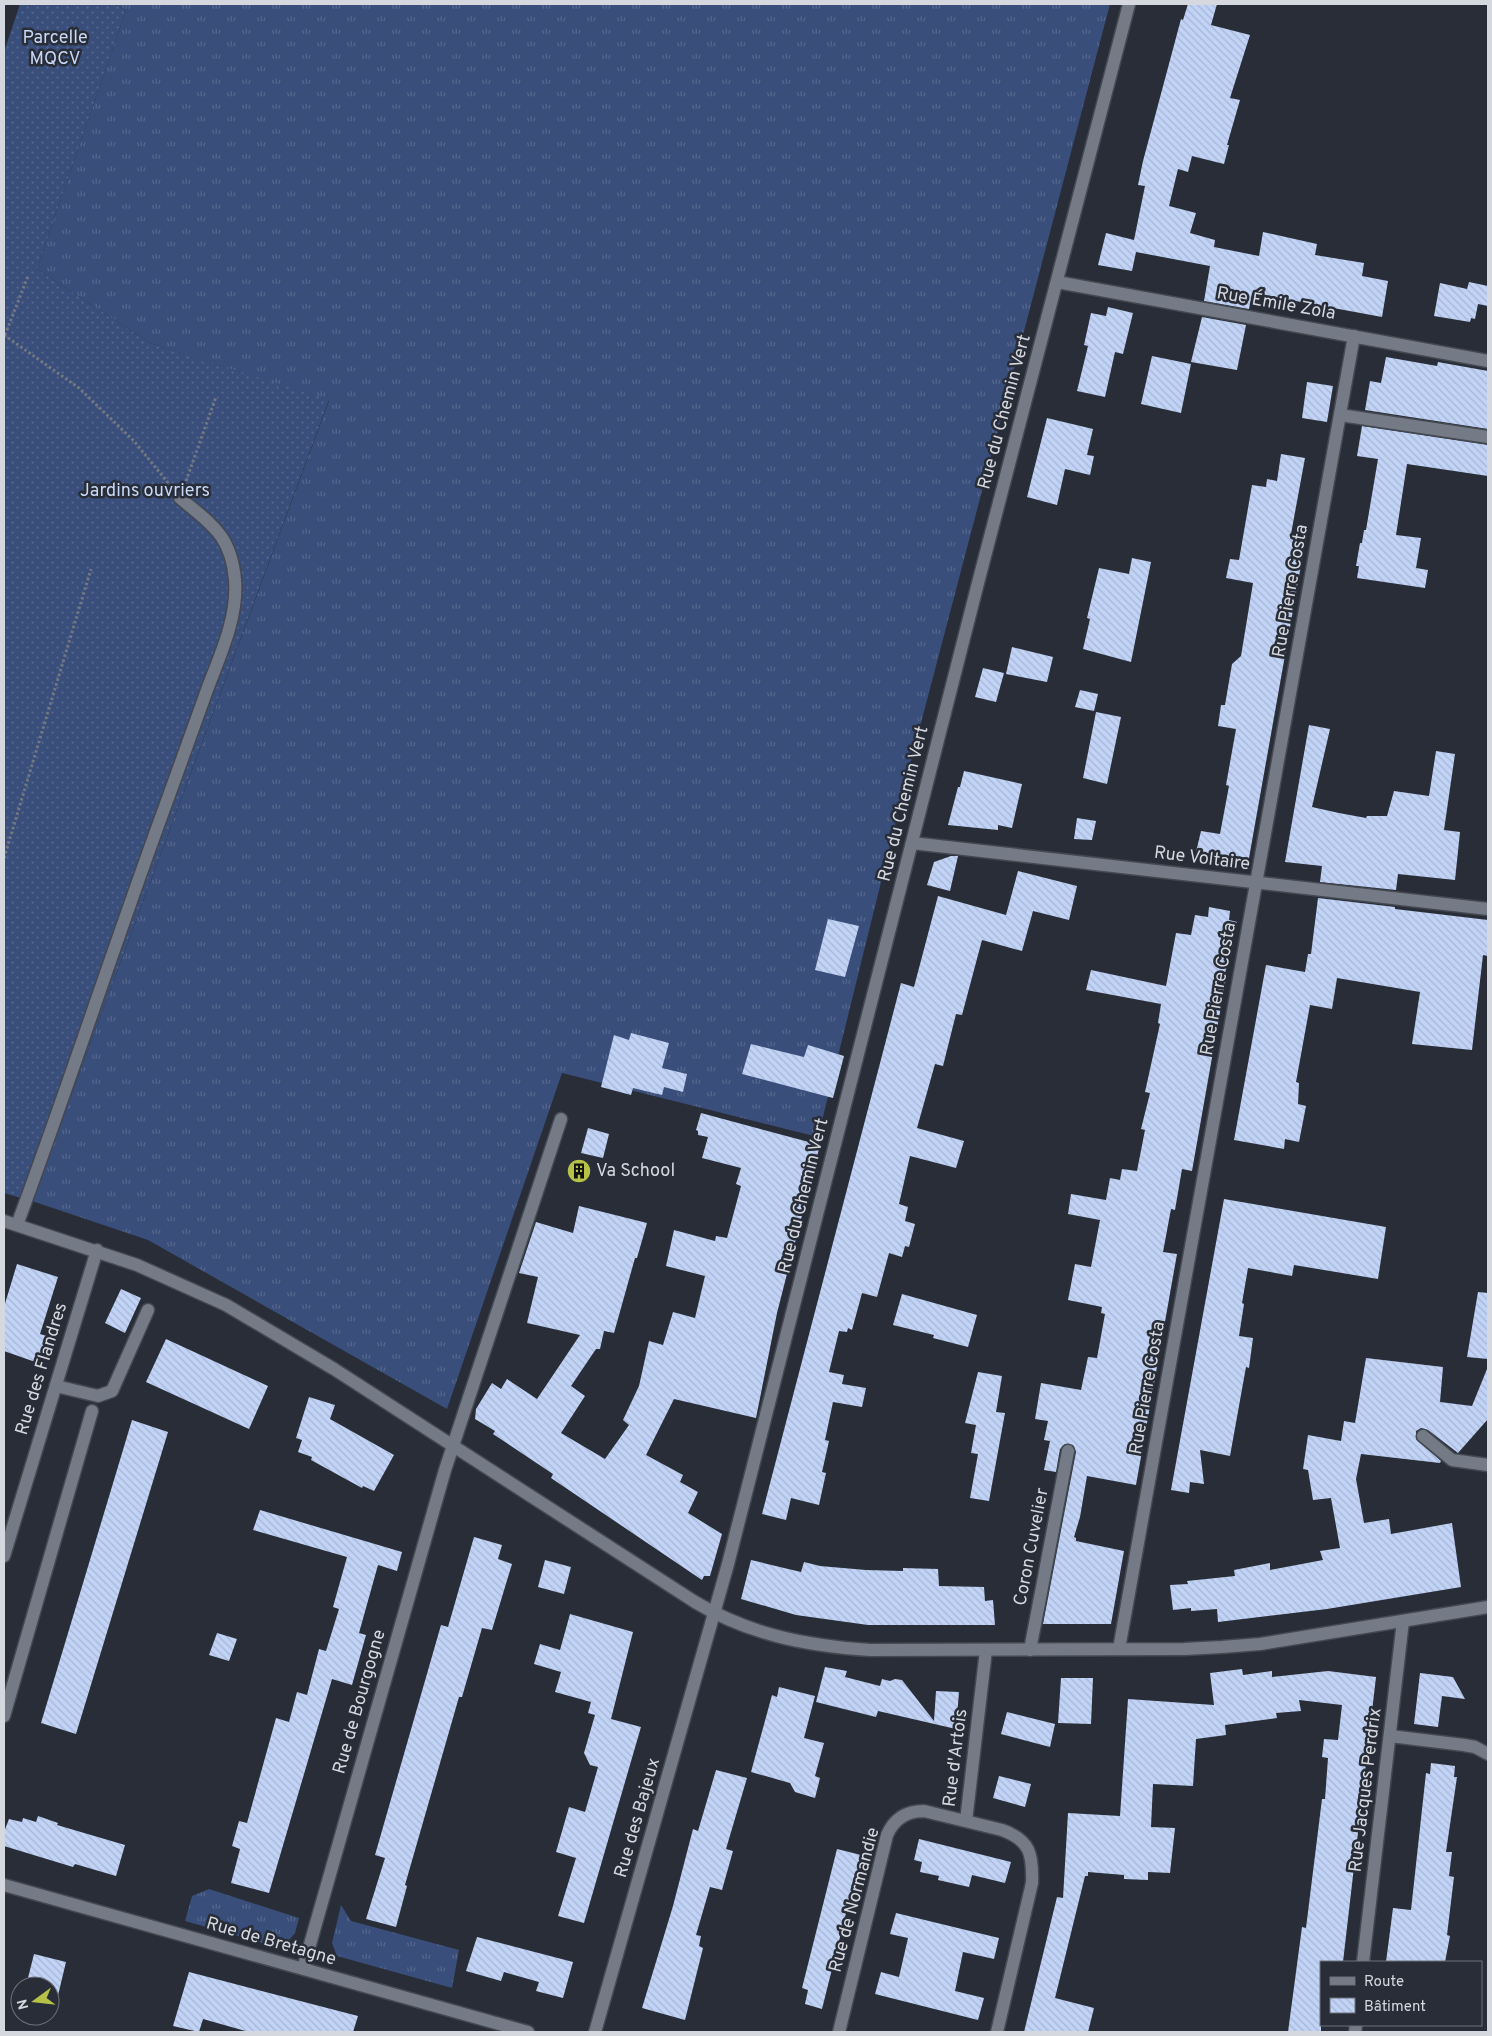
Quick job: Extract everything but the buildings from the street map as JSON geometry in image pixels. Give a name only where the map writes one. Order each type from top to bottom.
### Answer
[{"type":"street","name":"Rue du Chemin Vert","points":[[714,1613],[1129,4]]},
{"type":"street","name":"Rue Émile Zola","points":[[1057,282],[1488,361]]},
{"type":"street","name":"Rue Pierre Costa","points":[[1119,1649],[1354,336]]},
{"type":"street","points":[[1340,415],[1488,438]]},
{"type":"street","points":[[17,1225],[229,630],[235,597],[235,582],[229,550],[216,529],[180,498]]},
{"type":"street","name":"Rue Voltaire","points":[[912,843],[1488,909]]},
{"type":"street","name":"Rue de Bourgogne","points":[[303,1969],[452,1445],[561,1119]]},
{"type":"street","points":[[4,1221],[97,1250],[152,1271],[232,1309],[334,1369],[714,1613],[781,1638],[819,1646],[870,1650],[1184,1650],[1260,1644],[1488,1606]]},
{"type":"street","name":"Rue des Flandres","points":[[4,1556],[97,1250]]},
{"type":"street","points":[[56,1386],[98,1396],[112,1391],[148,1310]]},
{"type":"street","points":[[4,1716],[92,1412]]},
{"type":"street","points":[[1423,1436],[1452,1460],[1488,1465]]},
{"type":"street","name":"Coron Cuvelier","points":[[1030,1650],[1068,1451]]},
{"type":"street","name":"Rue des Bajeux","points":[[595,2032],[714,1613]]},
{"type":"street","name":"Rue Jacques Perdrix","points":[[1363,1961],[1403,1621]]},
{"type":"street","name":"Rue d'Artois","points":[[986,1650],[966,1821],[1014,1834],[1026,1845],[1032,1862],[1032,1883],[997,2032]]},
{"type":"street","points":[[1390,1736],[1475,1747],[1488,1754]]},
{"type":"street","name":"Rue de Normandie","points":[[839,2032],[890,1828],[900,1817],[917,1811],[966,1821]]},
{"type":"street","name":"Rue de Bretagne","points":[[4,1885],[528,2032]]},
{"type":"path","points":[[28,276],[4,335],[79,388],[134,441],[180,498]]},
{"type":"path","points":[[180,498],[216,397]]},
{"type":"path","points":[[4,858],[91,569]]},
{"type":"green space","name":"Jardins ouvriers","points":[[20,4],[113,4],[126,10],[37,269],[150,343],[329,400],[32,1201],[4,1193],[4,52]]},
{"type":"green space","points":[[113,4],[1110,4],[911,761],[818,1137],[562,1073],[447,1409],[148,1240],[32,1201],[329,401],[150,343],[37,269],[126,10]]},
{"type":"green space","points":[[209,1889],[299,1918],[295,1933],[286,1944],[274,1946],[185,1921],[192,1896]]},
{"type":"green space","points":[[341,1905],[351,1921],[459,1950],[452,1988],[337,1956],[332,1943]]},
{"type":"place","name":"Va School","points":[[579,1171]]},
{"type":"park label","name":"Parcelle MQCV","points":[[55,48]]}]
